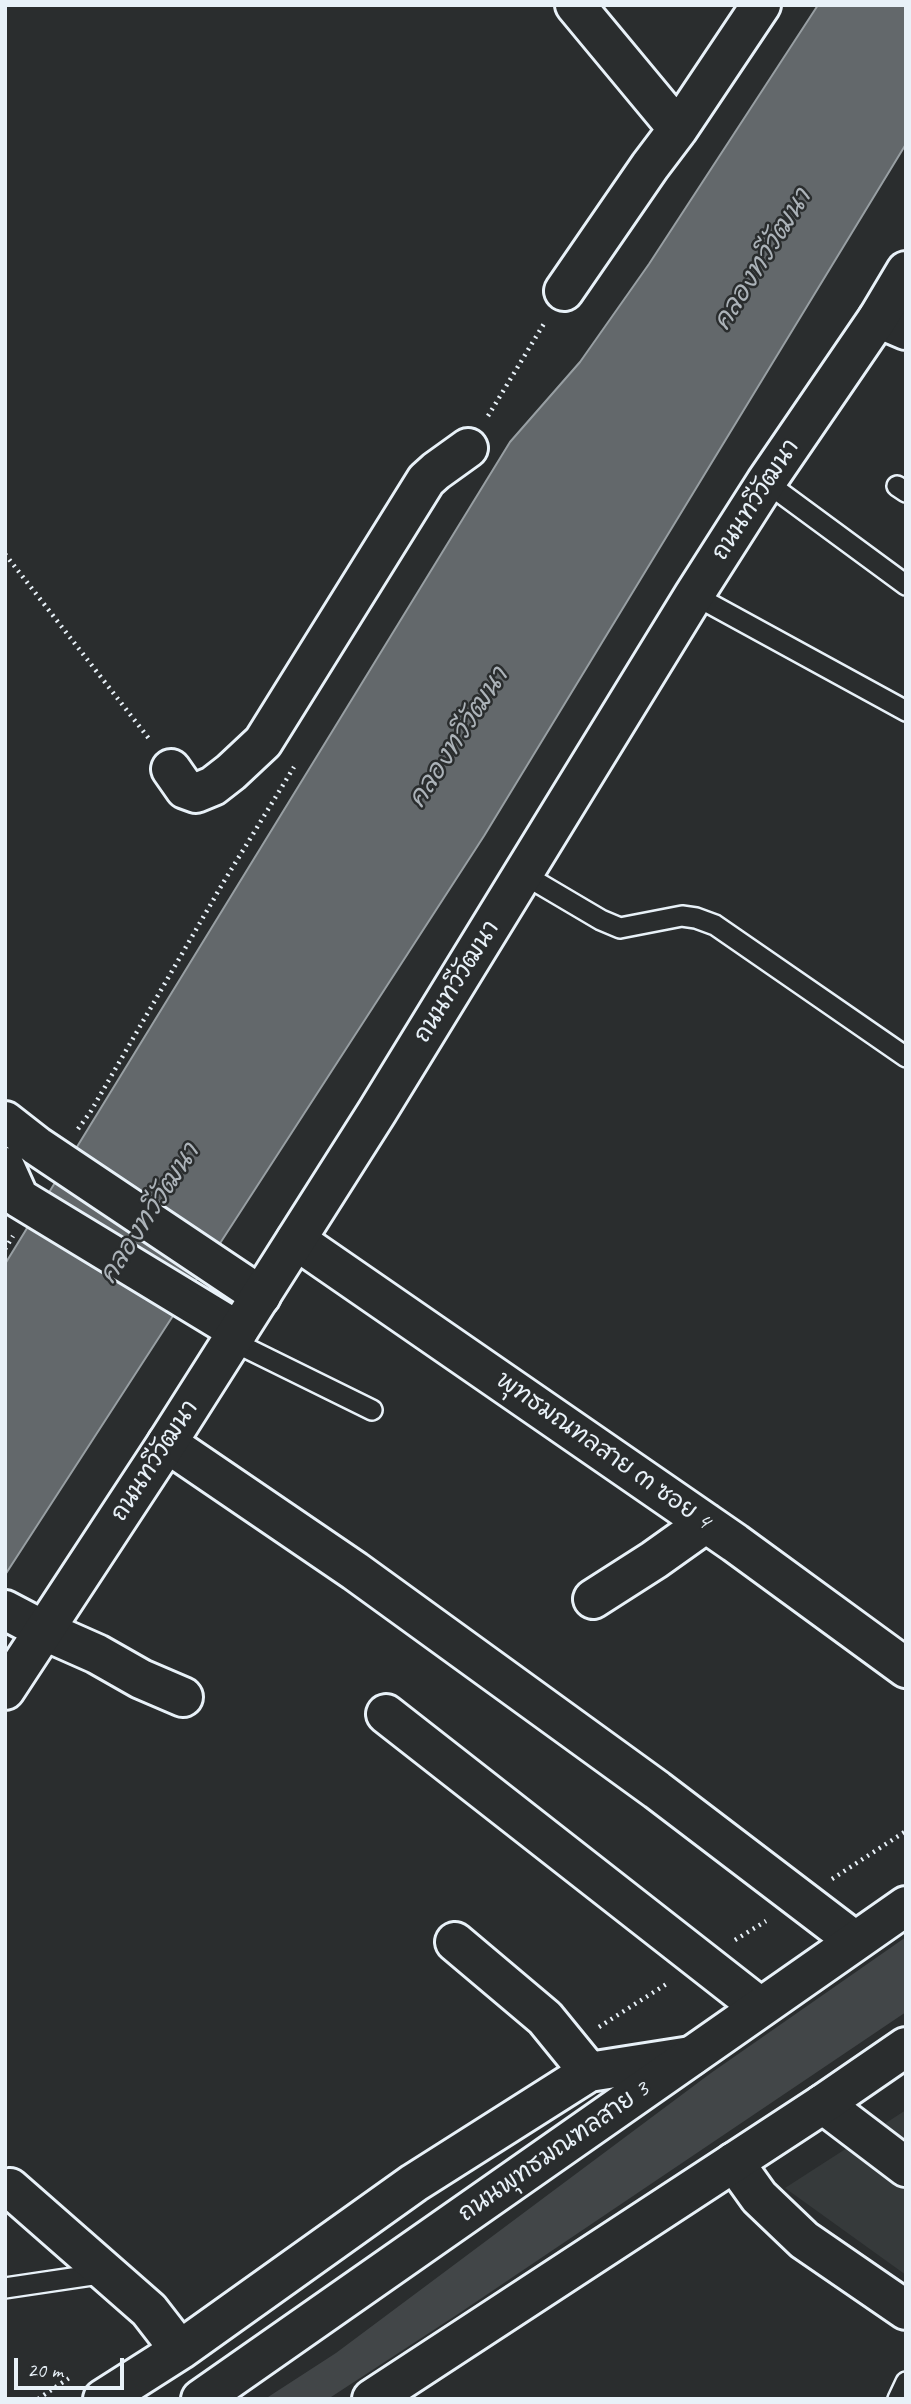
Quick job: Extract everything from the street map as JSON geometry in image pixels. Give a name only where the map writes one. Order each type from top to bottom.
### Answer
[{"type":"street","points":[[575,5],[678,130]]},
{"type":"street","points":[[564,291],[678,130],[761,5]]},
{"type":"street","name":"ถนนทวีวัฒนา","points":[[7,1682],[45,1631],[261,1296],[766,482],[892,324],[906,271]]},
{"type":"street","points":[[171,769],[185,789],[196,793],[213,786],[263,741],[415,497],[436,471],[468,448]]},
{"type":"street","points":[[5,1121],[37,1146],[261,1296]]},
{"type":"street","points":[[12,1183],[194,1305],[235,1336]]},
{"type":"street","name":"พุทธมณทลสาย ๓ ซอย 4","points":[[296,1240],[706,1523],[906,1668]]},
{"type":"street","points":[[167,1443],[366,1579],[657,1790],[855,1941]]},
{"type":"street","points":[[593,1599],[706,1523]]},
{"type":"street","points":[[5,1609],[183,1698]]},
{"type":"street","points":[[386,1714],[760,2007]]},
{"type":"street","name":"ถนนพุทธมณฑลสาย 3","points":[[212,2392],[906,1906]]},
{"type":"street","points":[[455,1942],[545,2018],[589,2072]]},
{"type":"street","points":[[372,2399],[906,2047]]},
{"type":"street","points":[[103,2399],[180,2350],[414,2183],[589,2072],[691,2056]]},
{"type":"street","points":[[822,2104],[906,2167]]},
{"type":"street","points":[[734,2162],[759,2197],[804,2240],[906,2310]]},
{"type":"street","points":[[10,2188],[149,2310],[180,2350]]},
{"type":"lane","points":[[766,482],[906,585]]},
{"type":"lane","points":[[694,595],[906,711]]},
{"type":"lane","points":[[523,874],[601,920],[620,928],[682,916],[715,925],[906,1057]]},
{"type":"lane","points":[[235,1336],[372,1410]]},
{"type":"lane","points":[[5,2288],[107,2273]]},
{"type":"lane","points":[[898,2399],[906,2382]]},
{"type":"path","points":[[5,554],[110,686],[171,769]]},
{"type":"path","points":[[73,1135],[91,1111]]},
{"type":"path","points":[[5,1249],[13,1236]]},
{"type":"shaded area","points":[[906,1937],[906,2012],[328,2399],[265,2399],[336,2353],[711,2073]]},
{"type":"shaded area","points":[[906,2110],[906,2275],[785,2188]]},
{"type":"water","name":"คลองทวีวัฒนา","points":[[818,5],[906,5],[906,144],[484,836],[5,1575],[5,1264],[510,442],[580,362],[649,264]]}]
